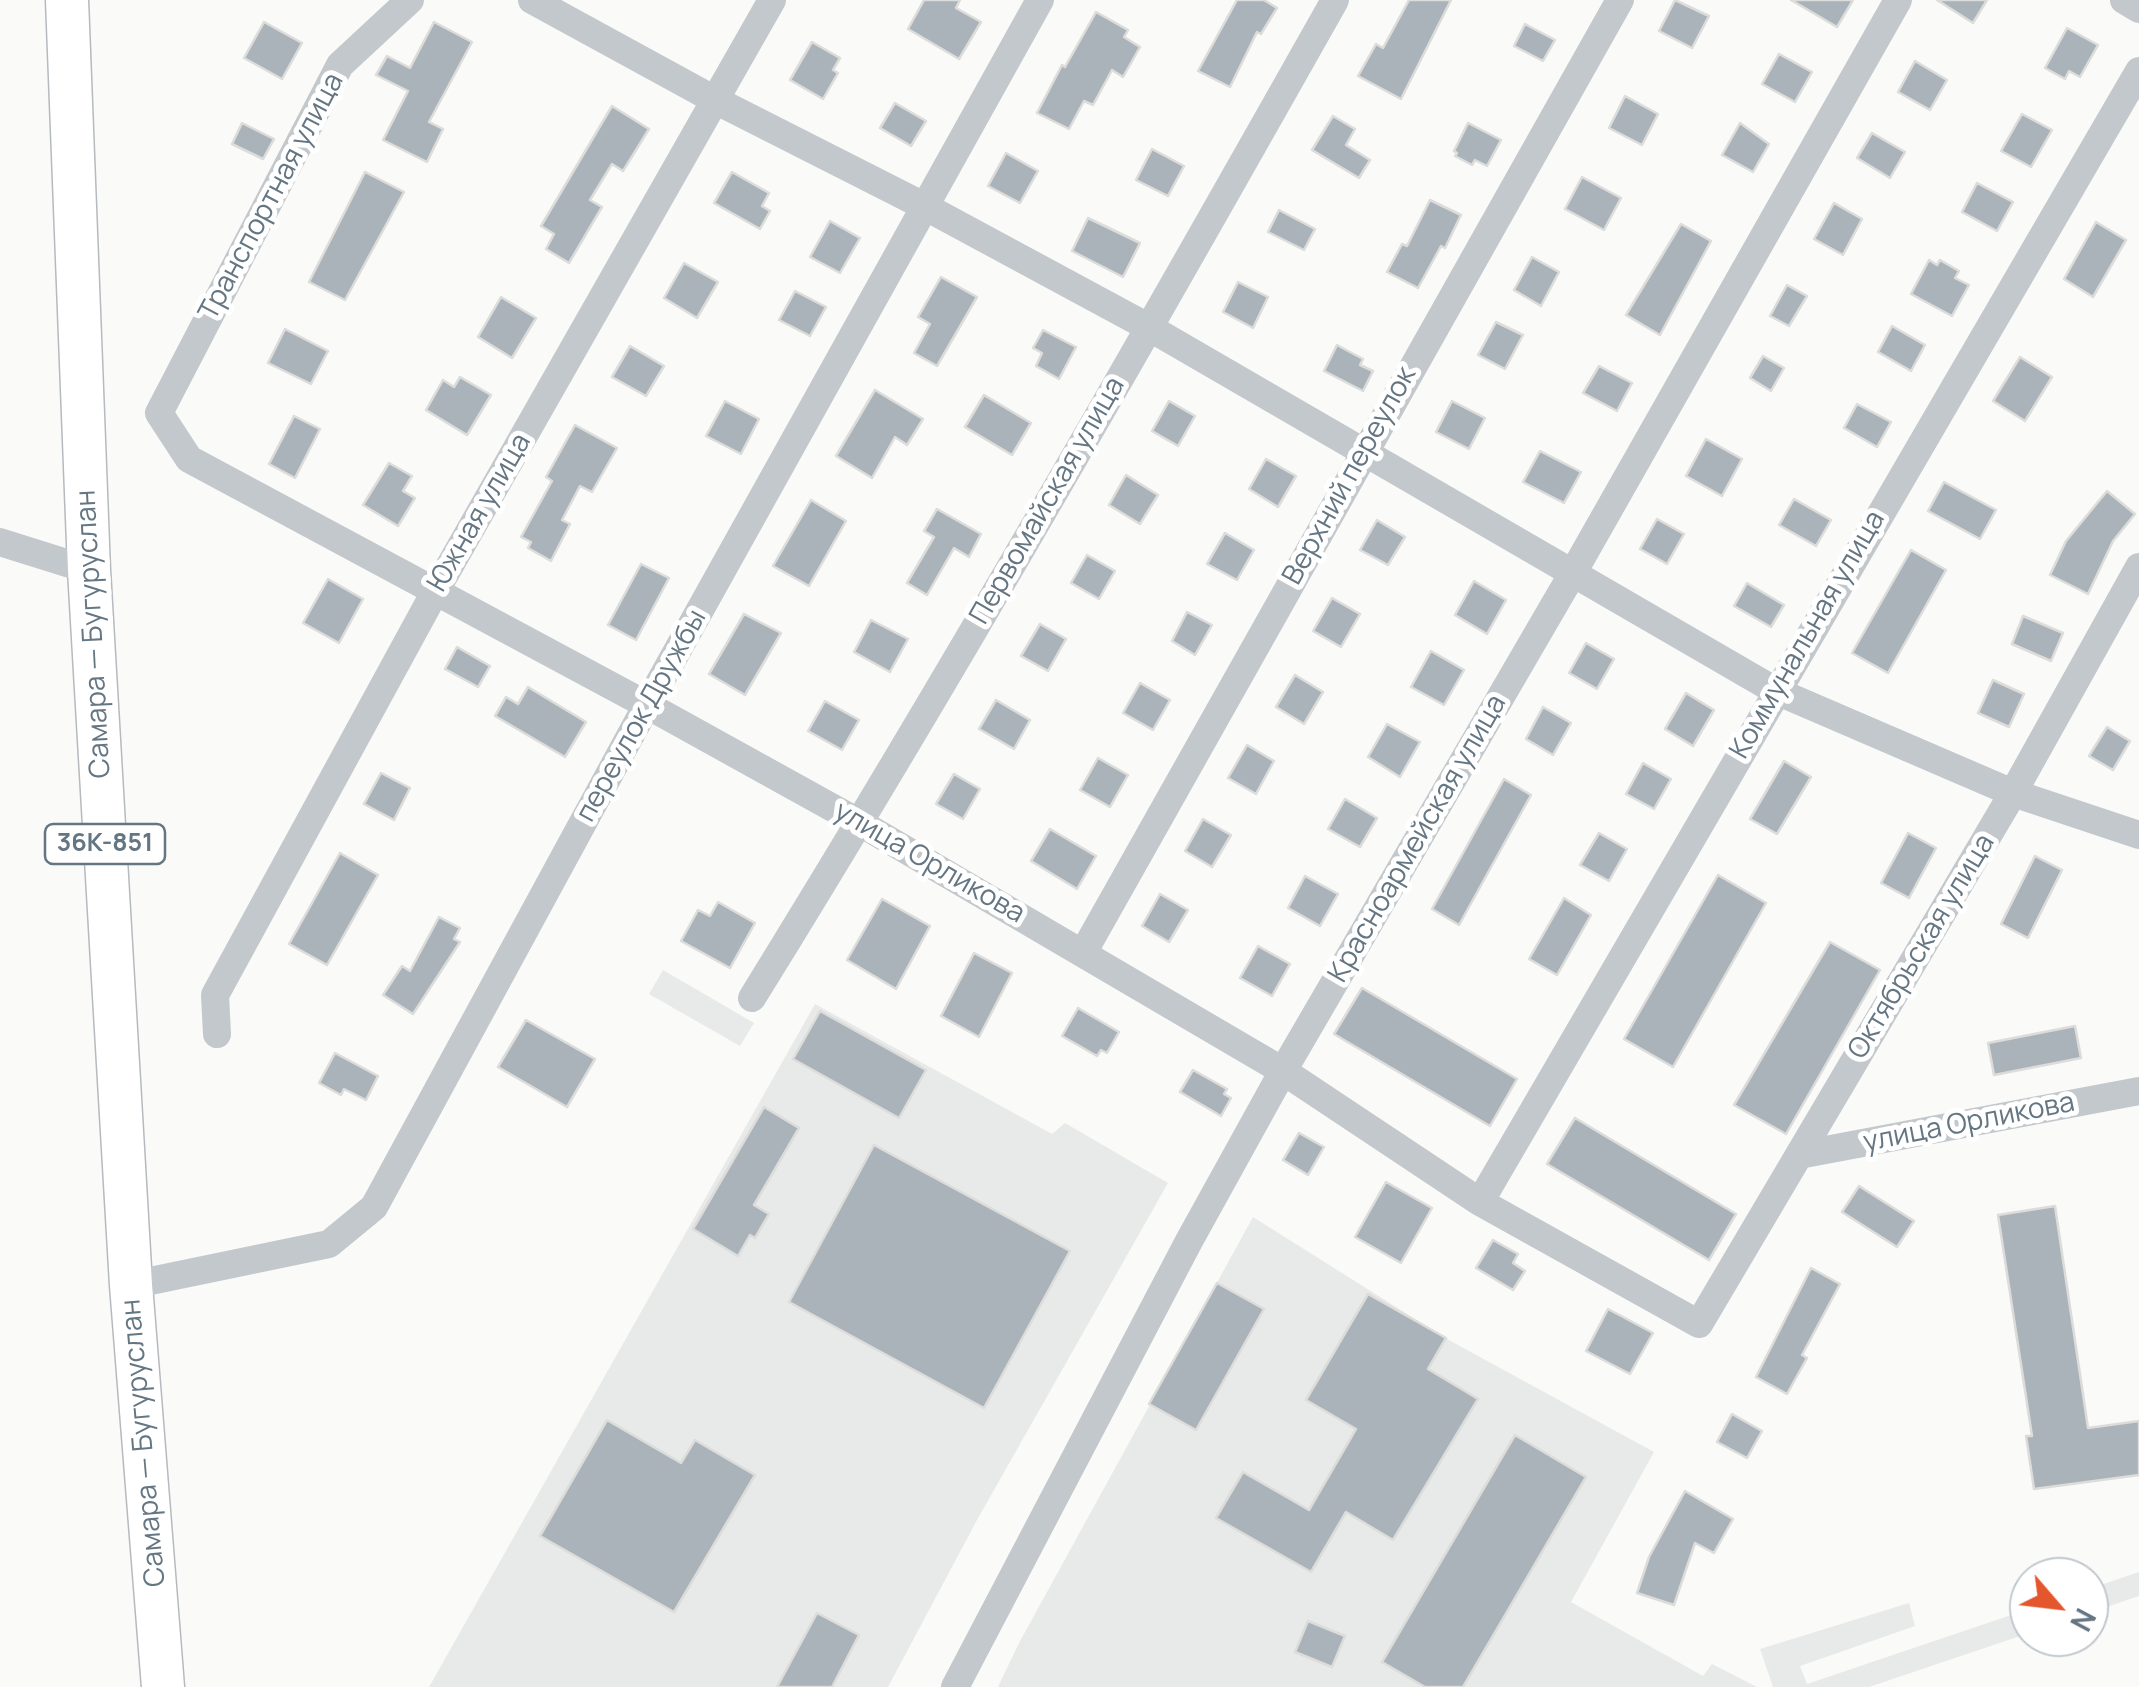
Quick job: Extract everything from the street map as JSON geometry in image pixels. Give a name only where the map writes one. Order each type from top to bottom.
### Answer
[{"type":"main road","name":"Самара — Бугуруслан","points":[[66,0],[89,570],[131,1284],[163,1687]]},
{"type":"street","name":"Транспортная улица","points":[[160,414],[340,66],[410,0]]},
{"type":"street","points":[[532,0],[714,100],[924,206],[1150,328],[1776,691],[2013,793],[2139,835]]},
{"type":"street","name":"Южная улица","points":[[217,1034],[215,995],[436,590],[772,0]]},
{"type":"street","name":"переулок Дружбы","points":[[131,1284],[329,1244],[374,1207],[1040,0]]},
{"type":"street","name":"Первомайская улица","points":[[752,998],[860,823],[1150,328],[1335,0]]},
{"type":"street","name":"Верхний переулок","points":[[1083,953],[1620,0]]},
{"type":"street","name":"Красноармейская улица","points":[[955,1687],[1189,1241],[1283,1071],[1574,572],[1898,0]]},
{"type":"street","points":[[2124,0],[2139,9]]},
{"type":"street","name":"Коммунальная улица","points":[[1480,1202],[2139,71]]},
{"type":"street","name":"улица Орликова","points":[[160,414],[189,459],[860,823],[1283,1071],[1480,1202],[1698,1324]]},
{"type":"street","points":[[0,542],[89,570]]},
{"type":"street","name":"Октябрьская улица","points":[[1698,1324],[2013,793],[2139,567]]},
{"type":"street","name":"улица Орликова","points":[[1799,1154],[2139,1092]]},
{"type":"shaded area","points":[[663,970],[754,1023],[740,1046],[649,994]]},
{"type":"shaded area","points":[[815,1004],[1052,1134],[1065,1123],[1168,1183],[977,1520],[888,1687],[429,1687]]},
{"type":"shaded area","points":[[1253,1217],[1447,1339],[1654,1452],[1571,1602],[1703,1676],[1712,1664],[1757,1687],[998,1687]]},
{"type":"shaded area","points":[[2139,1572],[2139,1596],[2109,1606],[2109,1582]]},
{"type":"shaded area","points":[[1909,1603],[1915,1626],[1800,1666],[1807,1684],[2009,1616],[2009,1640],[1869,1687],[1773,1687],[1760,1649]]},
{"type":"building","points":[[924,0],[960,0],[956,8],[981,22],[959,59],[908,29]]},
{"type":"building","points":[[1237,0],[1264,0],[1277,8],[1261,34],[1257,32],[1230,87],[1198,71]]},
{"type":"building","points":[[1409,0],[1451,0],[1401,99],[1358,76],[1376,44],[1383,48]]},
{"type":"building","points":[[1675,0],[1709,16],[1692,48],[1659,31]]},
{"type":"building","points":[[1791,0],[1853,0],[1837,27]]},
{"type":"building","points":[[1937,0],[1987,0],[1973,23]]},
{"type":"building","points":[[1096,12],[1128,30],[1124,37],[1140,47],[1123,77],[1112,70],[1093,105],[1084,101],[1069,129],[1037,113]]},
{"type":"building","points":[[264,22],[302,43],[282,79],[244,58]]},
{"type":"building","points":[[434,22],[472,42],[429,122],[443,129],[427,162],[383,140],[408,91],[376,75],[387,56],[410,68]]},
{"type":"building","points":[[1525,24],[1555,40],[1543,61],[1514,46]]},
{"type":"building","points":[[2067,28],[2098,45],[2080,77],[2069,71],[2065,79],[2045,68]]},
{"type":"building","points":[[812,42],[840,58],[833,70],[838,73],[823,99],[790,80]]},
{"type":"building","points":[[1779,54],[1812,72],[1795,102],[1762,84]]},
{"type":"building","points":[[1915,61],[1947,80],[1930,110],[1898,92]]},
{"type":"building","points":[[1625,96],[1658,114],[1642,145],[1609,128]]},
{"type":"building","points":[[895,103],[926,121],[911,146],[880,128]]},
{"type":"building","points":[[612,106],[649,129],[623,171],[612,164],[590,200],[602,207],[569,263],[546,249],[554,234],[541,226]]},
{"type":"building","points":[[2022,114],[2052,130],[2031,167],[2001,151]]},
{"type":"building","points":[[1333,116],[1355,129],[1346,145],[1370,160],[1359,178],[1312,150]]},
{"type":"building","points":[[242,123],[274,139],[263,159],[232,144]]},
{"type":"building","points":[[1468,123],[1501,140],[1487,166],[1475,160],[1472,165],[1455,156]]},
{"type":"building","points":[[1740,123],[1769,144],[1753,172],[1722,155]]},
{"type":"building","points":[[1872,133],[1905,152],[1890,178],[1857,158]]},
{"type":"building","points":[[1152,149],[1184,166],[1168,196],[1136,180]]},
{"type":"building","points":[[1006,153],[1038,171],[1020,203],[988,186]]},
{"type":"building","points":[[365,172],[404,192],[345,300],[309,282]]},
{"type":"building","points":[[732,172],[769,193],[762,206],[770,211],[760,229],[714,203]]},
{"type":"building","points":[[1582,177],[1621,198],[1604,230],[1565,209]]},
{"type":"building","points":[[1977,183],[2013,202],[1997,231],[1962,212]]},
{"type":"building","points":[[1430,200],[1461,215],[1418,288],[1387,272],[1402,244],[1407,246]]},
{"type":"building","points":[[1834,203],[1862,219],[1843,255],[1814,239]]},
{"type":"building","points":[[1279,210],[1315,229],[1304,250],[1268,232]]},
{"type":"building","points":[[1088,218],[1140,243],[1123,277],[1072,251]]},
{"type":"building","points":[[830,221],[860,238],[840,273],[810,257]]},
{"type":"building","points":[[2096,222],[2126,240],[2093,297],[2064,279]]},
{"type":"building","points":[[1681,224],[1711,241],[1660,335],[1626,315]]},
{"type":"building","points":[[1532,257],[1559,272],[1541,306],[1514,290]]},
{"type":"building","points":[[1929,260],[1937,265],[1940,260],[1959,271],[1955,278],[1969,285],[1952,316],[1911,294]]},
{"type":"building","points":[[684,263],[718,282],[697,318],[664,298]]},
{"type":"building","points":[[941,277],[977,297],[937,366],[914,353],[930,324],[918,317]]},
{"type":"building","points":[[1238,282],[1268,297],[1253,328],[1223,312]]},
{"type":"building","points":[[1787,285],[1807,296],[1789,326],[1770,316]]},
{"type":"building","points":[[795,291],[826,307],[810,336],[779,320]]},
{"type":"building","points":[[501,297],[536,318],[512,358],[478,337]]},
{"type":"building","points":[[1496,322],[1523,335],[1505,369],[1478,355]]},
{"type":"building","points":[[1892,326],[1925,345],[1911,371],[1878,352]]},
{"type":"building","points":[[285,329],[328,351],[311,384],[268,363]]},
{"type":"building","points":[[1043,330],[1076,347],[1059,379],[1036,366],[1042,353],[1033,348]]},
{"type":"building","points":[[1337,345],[1363,359],[1360,365],[1373,371],[1363,391],[1324,371]]},
{"type":"building","points":[[630,346],[664,366],[646,396],[612,377]]},
{"type":"building","points":[[1763,356],[1784,368],[1771,391],[1750,378]]},
{"type":"building","points":[[2020,357],[2052,377],[2025,421],[1993,401]]},
{"type":"building","points":[[1599,366],[1632,383],[1617,411],[1583,393]]},
{"type":"building","points":[[460,377],[491,395],[467,435],[426,410],[443,380],[454,387]]},
{"type":"building","points":[[875,390],[923,419],[907,445],[895,437],[872,478],[836,456]]},
{"type":"building","points":[[984,395],[1031,423],[1012,455],[965,427]]},
{"type":"building","points":[[725,401],[759,419],[741,454],[706,436]]},
{"type":"building","points":[[1169,401],[1195,416],[1178,446],[1152,431]]},
{"type":"building","points":[[1452,401],[1485,418],[1469,449],[1436,432]]},
{"type":"building","points":[[1857,404],[1891,422],[1877,447],[1844,428]]},
{"type":"building","points":[[294,416],[320,429],[295,478],[269,464]]},
{"type":"building","points":[[575,425],[617,448],[592,492],[580,486],[562,520],[570,524],[551,561],[528,548],[531,542],[521,537],[552,481],[546,477]]},
{"type":"building","points":[[1706,439],[1742,459],[1722,496],[1686,476]]},
{"type":"building","points":[[1540,451],[1581,472],[1564,503],[1523,482]]},
{"type":"building","points":[[1266,459],[1296,476],[1278,507],[1249,489]]},
{"type":"building","points":[[389,463],[412,476],[403,491],[415,498],[398,526],[363,505]]},
{"type":"building","points":[[1126,475],[1158,495],[1140,524],[1109,505]]},
{"type":"building","points":[[1944,482],[1996,510],[1980,539],[1928,511]]},
{"type":"building","points":[[2107,491],[2135,514],[2113,541],[2088,594],[2050,575],[2066,541]]},
{"type":"building","points":[[1794,499],[1831,520],[1816,546],[1779,525]]},
{"type":"building","points":[[811,500],[846,521],[809,586],[773,566]]},
{"type":"building","points":[[937,509],[981,534],[969,557],[954,548],[927,595],[907,583],[934,537],[924,531]]},
{"type":"building","points":[[1657,519],[1684,534],[1667,564],[1640,549]]},
{"type":"building","points":[[1377,520],[1405,537],[1388,565],[1360,550]]},
{"type":"building","points":[[1225,533],[1254,550],[1237,580],[1207,564]]},
{"type":"building","points":[[1911,550],[1946,570],[1888,673],[1852,653]]},
{"type":"building","points":[[1087,555],[1115,571],[1099,599],[1071,583]]},
{"type":"building","points":[[641,564],[669,578],[636,640],[608,625]]},
{"type":"building","points":[[328,579],[363,599],[339,643],[303,623]]},
{"type":"building","points":[[1474,581],[1506,600],[1487,634],[1455,615]]},
{"type":"building","points":[[1747,583],[1784,605],[1771,627],[1734,606]]},
{"type":"building","points":[[1332,598],[1360,614],[1341,647],[1313,631]]},
{"type":"building","points":[[1187,612],[1212,625],[1195,655],[1172,641]]},
{"type":"building","points":[[744,614],[781,633],[745,695],[709,674]]},
{"type":"building","points":[[2023,616],[2063,633],[2051,661],[2012,644]]},
{"type":"building","points":[[871,620],[908,639],[890,672],[854,652]]},
{"type":"building","points":[[1040,624],[1066,639],[1048,671],[1021,656]]},
{"type":"building","points":[[1586,643],[1614,659],[1597,689],[1569,673]]},
{"type":"building","points":[[457,647],[490,666],[478,687],[445,669]]},
{"type":"building","points":[[1431,651],[1464,670],[1444,705],[1411,687]]},
{"type":"building","points":[[1295,675],[1323,692],[1304,724],[1276,707]]},
{"type":"building","points":[[1993,680],[2024,694],[2009,727],[1978,713]]},
{"type":"building","points":[[1140,683],[1170,700],[1153,730],[1123,713]]},
{"type":"building","points":[[528,687],[586,722],[565,757],[495,716],[506,697],[518,704]]},
{"type":"building","points":[[1686,693],[1714,710],[1693,746],[1665,729]]},
{"type":"building","points":[[996,700],[1030,720],[1014,749],[979,729]]},
{"type":"building","points":[[825,701],[859,720],[842,750],[808,731]]},
{"type":"building","points":[[1543,707],[1571,723],[1553,755],[1526,739]]},
{"type":"building","points":[[1387,724],[1420,742],[1400,777],[1368,757]]},
{"type":"building","points":[[2107,727],[2130,741],[2113,770],[2089,756]]},
{"type":"building","points":[[1247,745],[1274,761],[1256,794],[1228,778]]},
{"type":"building","points":[[1098,758],[1128,775],[1110,807],[1080,790]]},
{"type":"building","points":[[1784,761],[1811,777],[1777,834],[1750,819]]},
{"type":"building","points":[[1643,763],[1671,779],[1654,809],[1626,794]]},
{"type":"building","points":[[381,773],[410,788],[394,820],[364,804]]},
{"type":"building","points":[[954,774],[980,789],[963,819],[936,804]]},
{"type":"building","points":[[1504,779],[1531,795],[1459,925],[1432,909]]},
{"type":"building","points":[[1345,799],[1377,818],[1360,847],[1328,829]]},
{"type":"building","points":[[1203,819],[1231,835],[1212,867],[1185,851]]},
{"type":"building","points":[[1050,829],[1096,856],[1077,889],[1031,861]]},
{"type":"building","points":[[1599,833],[1627,849],[1609,881],[1580,865]]},
{"type":"building","points":[[1908,833],[1936,848],[1909,898],[1881,883]]},
{"type":"building","points":[[340,853],[378,875],[327,965],[289,944]]},
{"type":"building","points":[[2035,856],[2062,870],[2028,938],[2001,924]]},
{"type":"building","points":[[1718,875],[1766,903],[1673,1067],[1624,1039]]},
{"type":"building","points":[[1305,876],[1338,894],[1320,926],[1288,908]]},
{"type":"building","points":[[1160,894],[1188,910],[1169,942],[1142,926]]},
{"type":"building","points":[[1564,898],[1591,915],[1557,975],[1529,959]]},
{"type":"building","points":[[882,899],[930,926],[896,989],[847,960]]},
{"type":"building","points":[[718,902],[755,923],[730,968],[681,941],[698,910],[710,916]]},
{"type":"building","points":[[439,917],[460,928],[454,939],[460,942],[413,1014],[383,995],[402,966],[410,971]]},
{"type":"building","points":[[1830,942],[1880,970],[1786,1134],[1734,1105]]},
{"type":"building","points":[[1258,946],[1290,964],[1272,996],[1240,978]]},
{"type":"building","points":[[974,953],[1012,973],[979,1037],[941,1016]]},
{"type":"building","points":[[1362,988],[1517,1079],[1490,1126],[1334,1034]]},
{"type":"building","points":[[1078,1008],[1119,1032],[1107,1053],[1101,1050],[1097,1056],[1062,1036]]},
{"type":"building","points":[[820,1011],[926,1070],[899,1118],[793,1059]]},
{"type":"building","points":[[526,1020],[595,1059],[567,1107],[498,1067]]},
{"type":"building","points":[[2075,1026],[2081,1058],[1994,1075],[1988,1043]]},
{"type":"building","points":[[335,1053],[378,1076],[366,1100],[344,1089],[341,1095],[319,1083]]},
{"type":"building","points":[[1193,1070],[1227,1089],[1224,1094],[1231,1098],[1221,1116],[1180,1092]]},
{"type":"building","points":[[764,1107],[799,1128],[754,1205],[769,1214],[738,1256],[693,1229]]},
{"type":"building","points":[[1575,1118],[1736,1214],[1709,1260],[1547,1164]]},
{"type":"building","points":[[1299,1133],[1324,1147],[1308,1175],[1283,1160]]},
{"type":"building","points":[[874,1145],[1070,1251],[984,1408],[789,1302]]},
{"type":"building","points":[[1386,1182],[1432,1208],[1401,1263],[1355,1237]]},
{"type":"building","points":[[1859,1186],[1914,1221],[1897,1247],[1842,1212]]},
{"type":"building","points":[[2055,1206],[2088,1428],[2139,1421],[2139,1475],[2034,1489],[2026,1436],[2032,1436],[1998,1215]]},
{"type":"building","points":[[1493,1240],[1518,1254],[1513,1263],[1525,1271],[1513,1290],[1476,1268]]},
{"type":"building","points":[[1811,1268],[1840,1284],[1802,1355],[1807,1358],[1787,1394],[1756,1377]]},
{"type":"building","points":[[1217,1283],[1264,1309],[1196,1430],[1149,1404]]},
{"type":"building","points":[[1368,1294],[1446,1338],[1428,1369],[1478,1399],[1393,1540],[1346,1512],[1311,1572],[1216,1518],[1243,1472],[1309,1510],[1356,1429],[1306,1400]]},
{"type":"building","points":[[1608,1309],[1653,1333],[1630,1374],[1586,1351]]},
{"type":"building","points":[[1732,1414],[1762,1431],[1747,1458],[1717,1442]]},
{"type":"building","points":[[607,1420],[681,1463],[695,1440],[755,1475],[674,1612],[540,1536]]},
{"type":"building","points":[[1515,1435],[1586,1477],[1463,1687],[1425,1687],[1382,1662]]},
{"type":"building","points":[[1685,1491],[1733,1519],[1714,1553],[1695,1543],[1674,1605],[1637,1593],[1649,1557]]},
{"type":"building","points":[[817,1613],[859,1635],[832,1687],[777,1687]]},
{"type":"building","points":[[1308,1621],[1345,1636],[1332,1667],[1295,1652]]}]
